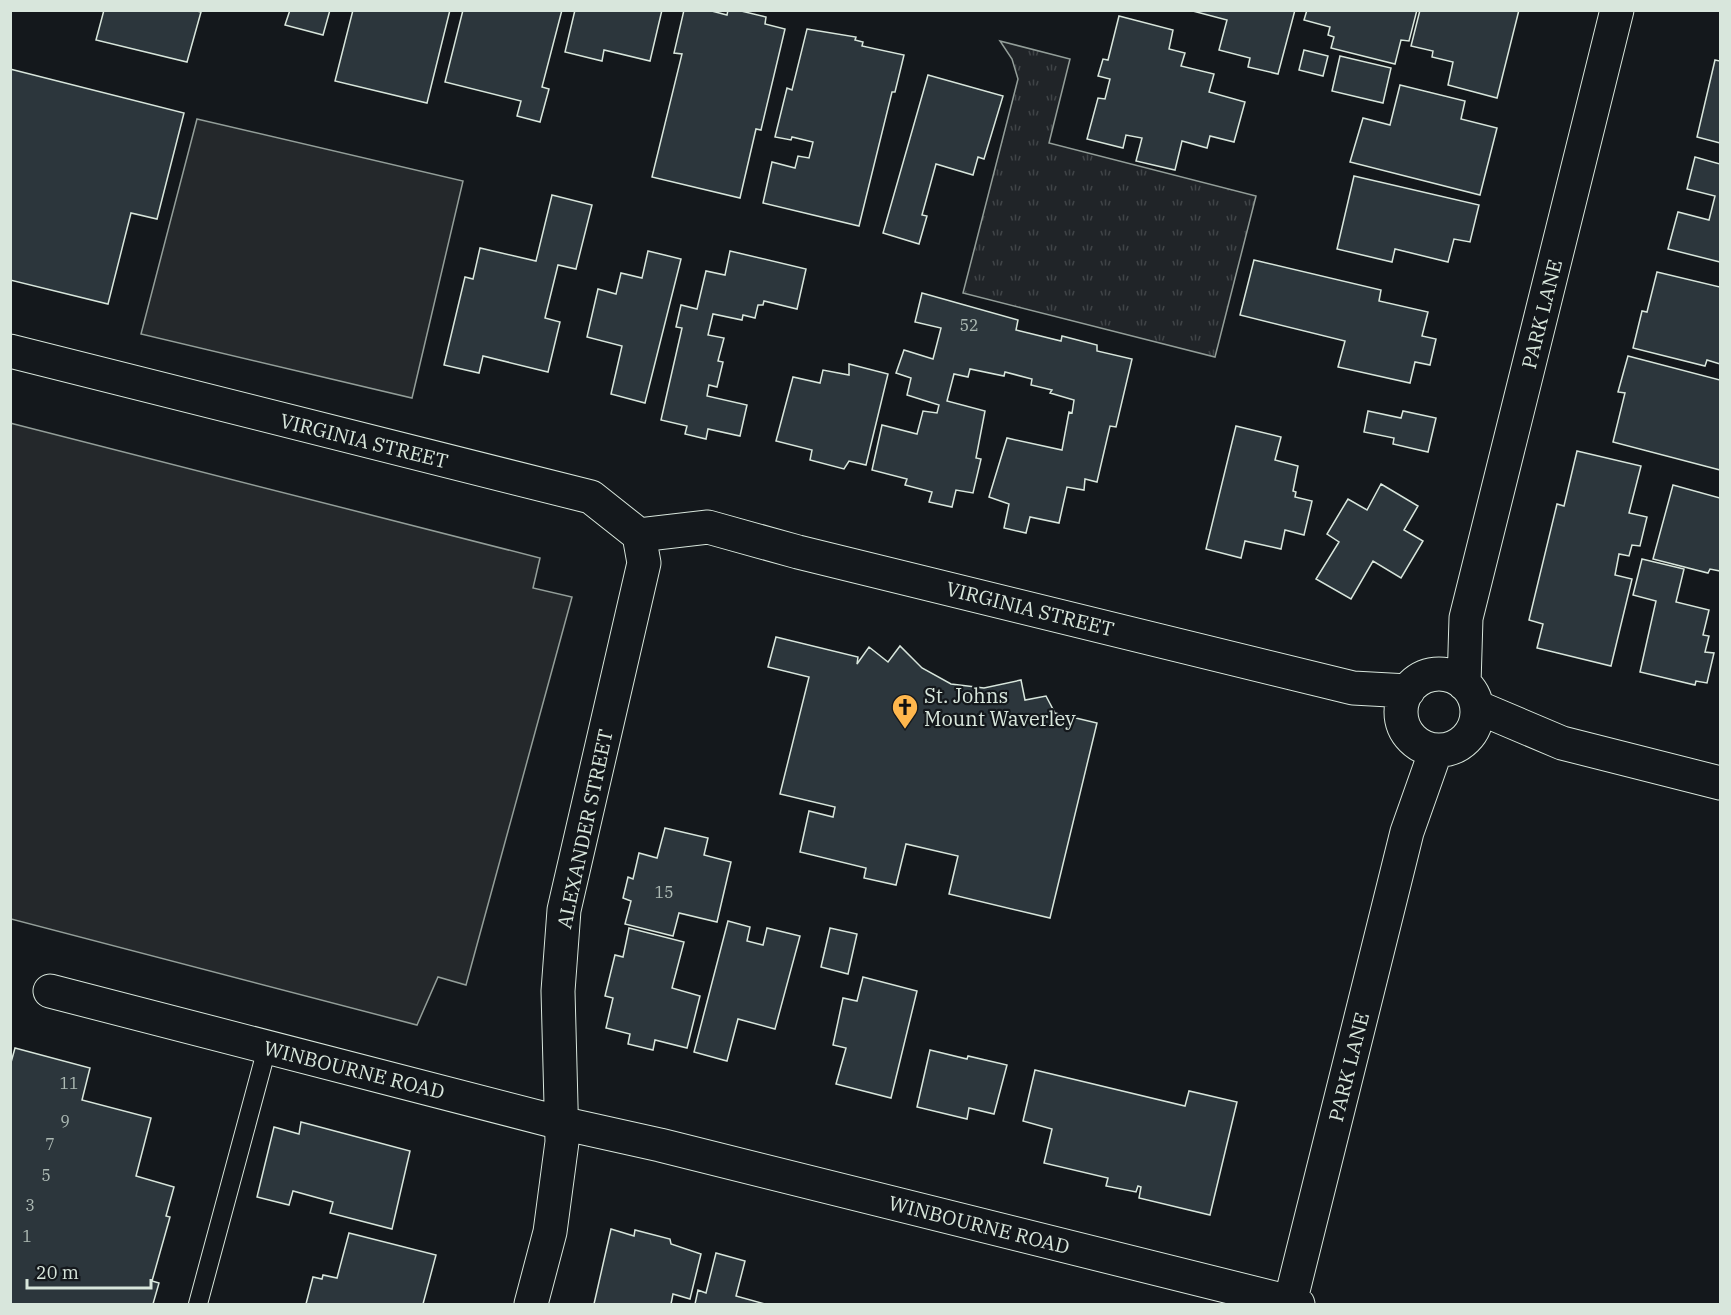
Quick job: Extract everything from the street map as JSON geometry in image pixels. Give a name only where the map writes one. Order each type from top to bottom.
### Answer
[{"type":"street","name":"PARK LANE","points":[[1470,708],[1466,618],[1617,10]]},
{"type":"street","name":"VIRGINIA STREET","points":[[10,351],[591,497],[642,549],[708,527],[798,552],[1353,688],[1414,693]]},
{"type":"street","name":"ALEXANDER STREET","points":[[531,1305],[550,1232],[565,1130],[558,991],[564,910],[642,549]]},
{"type":"street","name":"PARK LANE","points":[[1414,693],[1466,618]]},
{"type":"street","points":[[1470,708],[1461,743],[1449,749],[1425,746],[1406,732],[1401,719],[1414,693],[1446,675],[1470,708],[1562,742],[1720,783]]},
{"type":"street","name":"PARK LANE","points":[[1294,1304],[1407,832],[1425,746]]},
{"type":"street","name":"WINBOURNE ROAD","points":[[50,991],[565,1130],[660,1145],[1294,1304]]},
{"type":"lane","points":[[198,1305],[267,1048]]},
{"type":"green space","points":[[1000,41],[1070,59],[1049,143],[1256,196],[1215,357],[963,293],[1018,79],[1012,59]]},
{"type":"shaded area","points":[[197,119],[463,181],[412,398],[141,334]]},
{"type":"shaded area","points":[[10,423],[540,558],[533,588],[572,597],[466,985],[438,977],[417,1025],[11,919]]},
{"type":"building","points":[[104,10],[193,10],[201,12],[187,62],[96,40]]},
{"type":"building","points":[[290,10],[330,10],[323,35],[285,25]]},
{"type":"building","points":[[353,10],[450,10],[427,103],[335,81]]},
{"type":"building","points":[[463,10],[562,10],[542,87],[549,89],[540,122],[517,116],[521,101],[445,82]]},
{"type":"building","points":[[575,10],[662,10],[650,61],[604,50],[602,61],[565,52]]},
{"type":"building","points":[[684,10],[708,10],[727,15],[728,10],[737,10],[766,17],[765,24],[785,29],[761,130],[756,129],[740,198],[652,177],[682,54],[674,53]]},
{"type":"building","points":[[1189,10],[1295,10],[1278,74],[1248,67],[1250,58],[1219,50],[1227,20]]},
{"type":"building","points":[[1307,10],[1417,10],[1409,41],[1401,40],[1395,64],[1331,48],[1334,37],[1328,35],[1330,27],[1304,20]]},
{"type":"building","points":[[1420,10],[1519,10],[1497,98],[1448,85],[1453,62],[1432,57],[1433,51],[1411,46]]},
{"type":"building","points":[[1119,16],[1173,30],[1169,49],[1185,53],[1181,66],[1214,74],[1209,92],[1245,102],[1234,142],[1210,136],[1207,148],[1182,141],[1175,170],[1136,161],[1142,138],[1126,135],[1123,148],[1087,139],[1098,98],[1105,99],[1110,79],[1098,76],[1103,59],[1108,60]]},
{"type":"building","points":[[807,29],[856,37],[855,40],[863,42],[862,46],[904,55],[895,92],[892,92],[859,226],[763,203],[772,162],[795,168],[798,156],[809,158],[813,142],[792,137],[791,140],[775,137],[787,88],[792,90]]},
{"type":"building","points":[[1304,50],[1328,56],[1323,76],[1299,70]]},
{"type":"building","points":[[1340,56],[1391,68],[1383,103],[1332,91]]},
{"type":"building","points":[[1715,60],[1720,61],[1720,143],[1697,137]]},
{"type":"building","points":[[10,69],[184,113],[157,219],[131,213],[108,304],[10,280]]},
{"type":"building","points":[[928,75],[1003,96],[984,159],[978,157],[973,175],[936,164],[922,215],[927,216],[919,244],[883,233]]},
{"type":"building","points":[[1400,85],[1465,101],[1461,119],[1497,128],[1480,195],[1350,162],[1363,118],[1390,125]]},
{"type":"building","points":[[1695,157],[1720,164],[1720,262],[1668,249],[1678,212],[1709,220],[1715,196],[1687,189]]},
{"type":"building","points":[[1354,176],[1479,205],[1470,242],[1454,239],[1448,262],[1395,249],[1392,262],[1337,249]]},
{"type":"building","points":[[552,195],[592,205],[576,269],[558,265],[545,318],[560,322],[548,372],[483,356],[479,373],[444,365],[465,277],[473,279],[480,248],[536,261]]},
{"type":"building","points":[[648,251],[681,259],[645,403],[611,394],[622,346],[587,337],[598,289],[616,294],[621,273],[642,278]]},
{"type":"building","points":[[730,251],[806,269],[797,309],[764,301],[763,305],[758,305],[755,318],[743,315],[742,320],[713,314],[708,335],[724,338],[718,361],[723,362],[717,387],[709,385],[707,396],[747,405],[740,436],[708,429],[706,439],[685,434],[687,426],[661,420],[682,328],[676,327],[681,305],[697,309],[706,271],[725,275]]},
{"type":"building","points":[[1254,260],[1381,290],[1379,301],[1428,312],[1422,336],[1436,339],[1430,365],[1415,362],[1410,383],[1338,367],[1345,341],[1240,315]]},
{"type":"building","points":[[1657,272],[1720,287],[1720,364],[1707,360],[1705,366],[1633,348],[1642,311],[1647,312]]},
{"type":"building","points":[[922,293],[1018,320],[1016,330],[1061,341],[1062,336],[1097,345],[1097,351],[1132,359],[1116,427],[1110,426],[1097,482],[1085,479],[1084,490],[1067,487],[1059,523],[1030,517],[1026,533],[1004,528],[1009,504],[989,497],[1007,438],[1062,450],[1069,412],[1072,413],[1074,400],[1050,393],[1052,390],[1031,385],[1032,379],[1005,372],[1004,376],[970,369],[968,377],[954,374],[947,401],[985,411],[976,458],[981,459],[973,493],[956,490],[952,507],[929,502],[932,492],[905,485],[907,479],[872,470],[882,425],[917,434],[923,411],[937,413],[939,405],[907,395],[911,378],[896,373],[904,350],[933,359],[941,328],[915,322]]},
{"type":"building","points":[[1628,356],[1720,380],[1720,470],[1613,442],[1625,393],[1618,392]]},
{"type":"building","points":[[849,364],[888,374],[866,465],[849,461],[844,469],[810,460],[812,450],[776,441],[793,377],[820,383],[823,370],[849,375]]},
{"type":"building","points":[[1368,411],[1401,418],[1403,411],[1436,418],[1428,452],[1393,444],[1394,438],[1364,432]]},
{"type":"building","points":[[1236,426],[1281,437],[1275,460],[1298,466],[1293,491],[1296,492],[1295,497],[1312,501],[1304,535],[1285,530],[1281,549],[1245,541],[1241,558],[1206,549]]},
{"type":"building","points":[[1577,451],[1641,466],[1629,513],[1647,517],[1640,546],[1632,545],[1629,556],[1619,554],[1615,575],[1632,579],[1611,666],[1537,648],[1543,624],[1529,620],[1557,504],[1564,506]]},
{"type":"building","points":[[1381,484],[1418,506],[1404,530],[1423,541],[1401,578],[1373,561],[1351,599],[1316,579],[1339,542],[1327,534],[1348,499],[1367,510]]},
{"type":"building","points":[[1673,485],[1720,498],[1720,571],[1710,569],[1708,573],[1653,559]]},
{"type":"building","points":[[1642,559],[1684,569],[1676,602],[1709,610],[1703,635],[1709,636],[1705,652],[1714,653],[1707,683],[1696,681],[1695,685],[1640,672],[1656,601],[1633,595]]},
{"type":"building","points":[[776,637],[858,657],[857,664],[869,647],[888,662],[900,646],[922,668],[951,684],[984,688],[1021,680],[1025,700],[1046,696],[1055,713],[1097,723],[1050,918],[949,894],[958,856],[906,844],[896,885],[864,878],[866,868],[800,852],[809,811],[833,817],[835,807],[780,794],[809,677],[768,667]]},
{"type":"building","points":[[665,828],[708,838],[704,855],[731,862],[717,922],[679,913],[673,936],[625,924],[631,901],[623,898],[628,877],[633,879],[639,853],[657,858]]},
{"type":"building","points":[[728,921],[750,927],[747,941],[763,945],[767,928],[800,936],[775,1029],[738,1019],[727,1061],[694,1052]]},
{"type":"building","points":[[629,928],[684,942],[672,988],[700,996],[687,1048],[655,1040],[653,1050],[628,1044],[630,1034],[606,1028],[613,998],[605,996],[615,955],[623,957]]},
{"type":"building","points":[[830,928],[857,934],[848,974],[821,967]]},
{"type":"building","points":[[863,977],[917,991],[891,1098],[836,1084],[846,1048],[833,1045],[843,998],[857,1001]]},
{"type":"building","points":[[15,1048],[90,1068],[82,1100],[151,1118],[136,1176],[174,1187],[166,1216],[170,1217],[152,1281],[159,1283],[153,1304],[10,1304],[10,1066]]},
{"type":"building","points":[[930,1050],[1007,1065],[994,1114],[969,1108],[967,1119],[917,1107]]},
{"type":"building","points":[[1035,1070],[1185,1106],[1189,1091],[1237,1102],[1210,1215],[1139,1198],[1141,1187],[1138,1186],[1136,1192],[1106,1186],[1108,1178],[1044,1163],[1052,1129],[1023,1121]]},
{"type":"building","points":[[301,1122],[410,1151],[392,1229],[330,1213],[333,1202],[293,1191],[289,1205],[257,1197],[274,1127],[299,1134]]},
{"type":"building","points":[[611,1229],[634,1236],[635,1230],[670,1239],[671,1244],[701,1254],[690,1299],[673,1294],[671,1304],[594,1304]]},
{"type":"building","points":[[349,1233],[436,1255],[423,1304],[306,1304],[313,1277],[322,1279],[323,1275],[337,1278]]},
{"type":"building","points":[[716,1253],[745,1261],[736,1296],[765,1304],[695,1304],[698,1290],[706,1293]]},
{"type":"place","name":"St. Johns Mount Waverley","points":[[905,730]]}]
